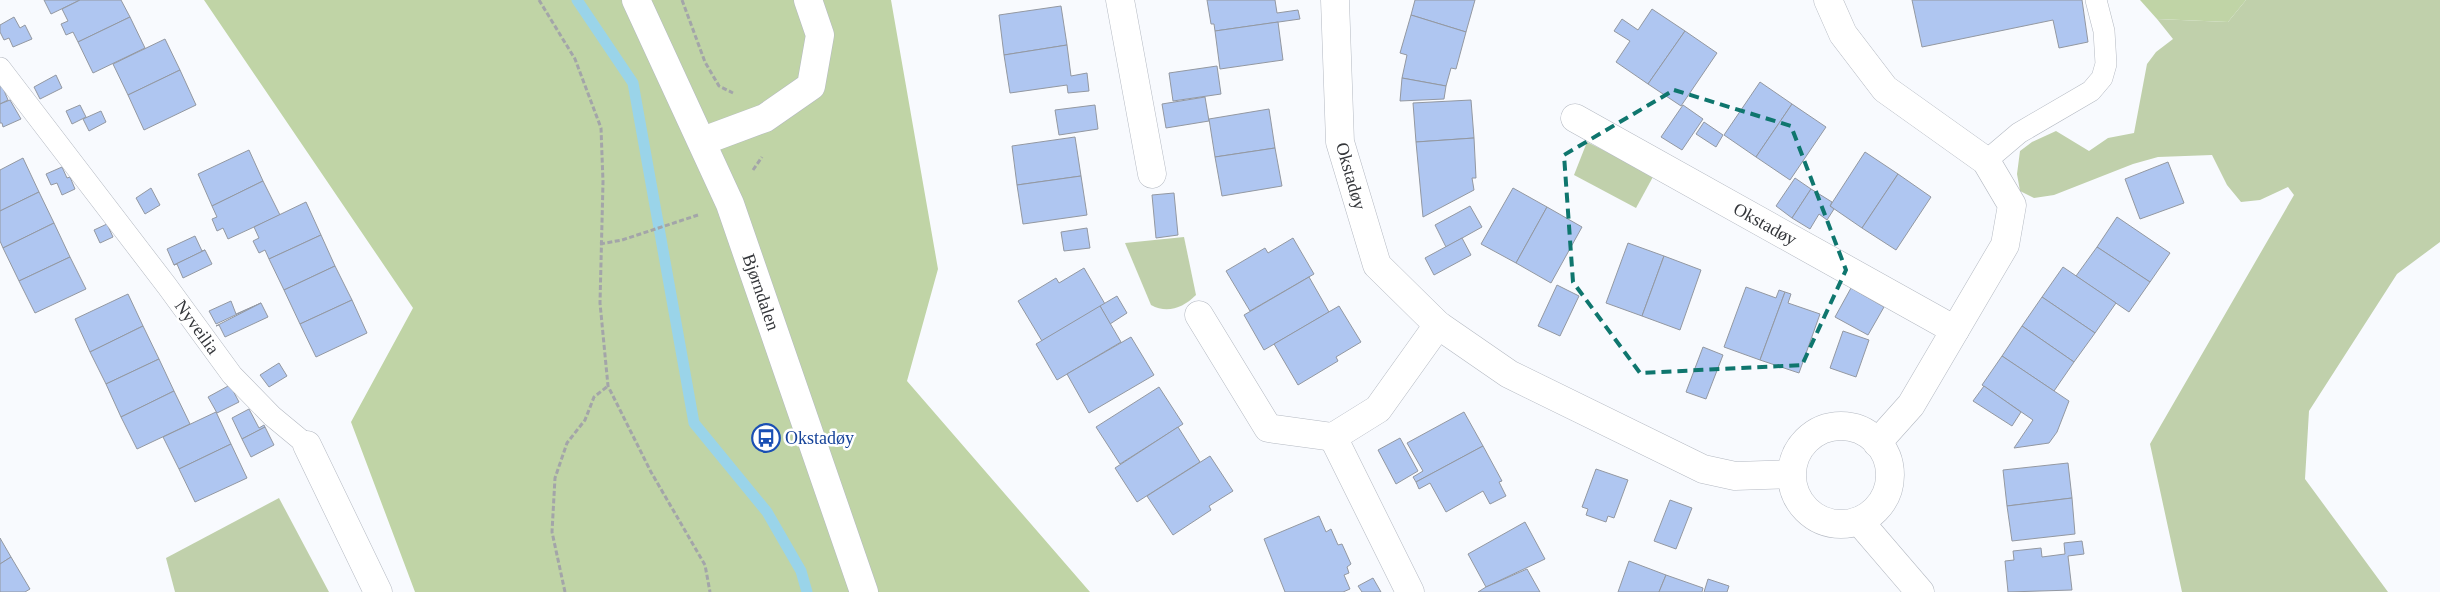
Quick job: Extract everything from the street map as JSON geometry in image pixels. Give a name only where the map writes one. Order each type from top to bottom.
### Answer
[{"type":"street","name":"Bjørndalen","points":[[636,0],[703,141],[730,204],[864,592]]},
{"type":"street","points":[[703,141],[765,118],[811,86],[820,35],[808,0]]},
{"type":"street","points":[[1120,0],[1152,174]]},
{"type":"street","name":"Okstadøy","points":[[1335,0],[1340,142],[1377,265],[1438,325],[1509,374],[1703,469],[1735,476],[1791,474]]},
{"type":"street","points":[[1828,0],[1843,34],[1885,89],[1986,161],[2012,205],[2005,245],[1911,406],[1878,443]]},
{"type":"street","name":"Okstadøy","points":[[1575,118],[1955,330]]},
{"type":"street","points":[[1199,314],[1268,428],[1333,437],[1378,409],[1438,325]]},
{"type":"street","points":[[1835,426],[1858,429],[1878,443],[1887,459],[1890,477],[1886,496],[1875,511],[1859,521],[1840,524],[1821,521],[1805,509],[1794,493],[1791,474],[1797,451],[1813,434],[1835,426]]},
{"type":"street","points":[[1333,437],[1410,592]]},
{"type":"street","name":"Nyveilia","points":[[306,445],[378,592]]},
{"type":"street","points":[[1859,521],[1920,592]]},
{"type":"lane","points":[[1986,161],[2019,133],[2091,91],[2102,78],[2106,64],[2104,31],[2096,0]]},
{"type":"lane","name":"Nyveilia","points":[[0,68],[150,262],[232,375],[272,416],[306,445]]},
{"type":"path","points":[[539,0],[575,59],[601,128],[603,182],[600,303],[608,386],[651,472],[705,565],[710,592]]},
{"type":"path","points":[[682,0],[705,62],[719,86],[734,94]]},
{"type":"path","points":[[600,244],[622,240],[691,217]]},
{"type":"path","points":[[565,592],[552,532],[555,478],[567,443],[585,420],[594,397],[608,386]]},
{"type":"highlighted area","points":[[1674,90],[1791,126],[1846,270],[1802,365],[1640,373],[1573,282],[1564,155]]},
{"type":"green space","points":[[204,0],[891,0],[938,269],[907,381],[1090,592],[415,592],[351,422],[413,308]]},
{"type":"green space","points":[[2140,0],[2246,0],[2228,22],[2157,19]]},
{"type":"green space","points":[[2246,0],[2440,0],[2440,242],[2397,274],[2309,411],[2305,479],[2388,592],[2182,592],[2150,444],[2294,195],[2288,187],[2260,200],[2241,202],[2227,185],[2212,155],[2158,157],[2133,164],[2054,195],[2034,198],[2020,191],[2017,174],[2020,151],[2032,142],[2056,131],[2089,151],[2108,138],[2134,133],[2147,64],[2156,52],[2173,39],[2157,19],[2228,22]]},
{"type":"green space","points":[[1587,142],[1654,175],[1636,208],[1574,175]]},
{"type":"green space","points":[[1184,237],[1196,295],[1186,303],[1175,308],[1157,308],[1151,305],[1125,243]]},
{"type":"green space","points":[[279,498],[329,592],[175,592],[166,558]]},
{"type":"building","points":[[44,0],[80,0],[51,14]]},
{"type":"building","points":[[80,0],[121,0],[130,17],[78,42],[73,32],[66,35],[61,24],[68,21],[62,9]]},
{"type":"building","points":[[1207,0],[1275,0],[1277,13],[1298,10],[1300,19],[1215,31],[1214,24],[1211,24]]},
{"type":"building","points":[[1415,0],[1475,0],[1466,32],[1411,15]]},
{"type":"building","points":[[1912,0],[2082,0],[2088,42],[2059,48],[2053,20],[1922,47]]},
{"type":"building","points":[[1061,6],[1067,45],[1004,55],[999,15]]},
{"type":"building","points":[[1652,9],[1685,31],[1648,84],[1616,62],[1630,41],[1614,31],[1622,19],[1638,30]]},
{"type":"building","points":[[1411,15],[1466,32],[1456,69],[1451,68],[1446,86],[1402,78],[1407,55],[1400,53]]},
{"type":"building","points":[[14,17],[20,28],[25,25],[32,39],[13,47],[9,38],[4,40],[0,32],[0,25]]},
{"type":"building","points":[[130,17],[145,48],[93,73],[78,42]]},
{"type":"building","points":[[1278,22],[1283,60],[1220,69],[1215,31]]},
{"type":"building","points":[[1685,31],[1717,53],[1681,106],[1648,84]]},
{"type":"building","points":[[165,39],[180,70],[128,95],[113,64]]},
{"type":"building","points":[[1067,45],[1071,76],[1087,73],[1089,91],[1068,93],[1067,85],[1010,93],[1004,55]]},
{"type":"building","points":[[1217,66],[1221,94],[1173,101],[1169,73]]},
{"type":"building","points":[[180,70],[196,105],[144,130],[128,95]]},
{"type":"building","points":[[56,75],[62,88],[40,99],[34,87]]},
{"type":"building","points":[[1402,78],[1446,86],[1444,99],[1400,101]]},
{"type":"building","points":[[0,81],[8,100],[0,104]]},
{"type":"building","points":[[1760,82],[1792,104],[1756,157],[1724,135]]},
{"type":"building","points":[[1205,97],[1209,121],[1166,128],[1162,104]]},
{"type":"building","points":[[10,100],[21,119],[3,127],[2,123],[0,123],[0,104]]},
{"type":"building","points":[[1471,100],[1474,138],[1416,142],[1413,103]]},
{"type":"building","points":[[1792,104],[1826,127],[1790,180],[1756,157]]},
{"type":"building","points":[[80,105],[86,117],[72,124],[66,111]]},
{"type":"building","points":[[1095,105],[1098,129],[1059,135],[1055,110]]},
{"type":"building","points":[[1683,105],[1703,119],[1682,150],[1661,137]]},
{"type":"building","points":[[1269,109],[1275,148],[1215,157],[1209,119]]},
{"type":"building","points":[[101,111],[106,122],[89,131],[83,119]]},
{"type":"building","points":[[1704,122],[1723,135],[1716,147],[1696,134]]},
{"type":"building","points":[[1075,137],[1081,176],[1017,185],[1012,146]]},
{"type":"building","points":[[1474,138],[1476,178],[1472,178],[1474,190],[1423,217],[1416,142]]},
{"type":"building","points":[[1275,148],[1282,186],[1222,196],[1215,157]]},
{"type":"building","points":[[249,150],[263,181],[212,206],[198,174]]},
{"type":"building","points":[[1865,152],[1898,174],[1862,228],[1830,206]]},
{"type":"building","points":[[23,158],[39,192],[0,211],[0,170]]},
{"type":"building","points":[[2168,162],[2184,203],[2140,219],[2125,179]]},
{"type":"building","points":[[62,167],[67,178],[70,177],[75,189],[62,195],[57,183],[51,185],[46,174]]},
{"type":"building","points":[[1898,174],[1931,197],[1896,250],[1862,228]]},
{"type":"building","points":[[1081,176],[1087,215],[1023,224],[1017,185]]},
{"type":"building","points":[[1795,178],[1811,189],[1792,218],[1776,206]]},
{"type":"building","points":[[263,181],[280,215],[228,239],[223,228],[217,231],[212,219],[217,217],[212,206]]},
{"type":"building","points":[[151,188],[160,205],[145,214],[136,198]]},
{"type":"building","points":[[1513,188],[1547,207],[1516,263],[1481,244]]},
{"type":"building","points":[[1811,189],[1832,202],[1830,206],[1834,209],[1827,220],[1819,214],[1810,229],[1792,218]]},
{"type":"building","points":[[39,192],[54,223],[3,248],[0,241],[0,211]]},
{"type":"building","points":[[1174,193],[1178,235],[1156,238],[1152,195]]},
{"type":"building","points":[[306,202],[321,235],[269,259],[265,250],[259,253],[253,241],[259,238],[254,227]]},
{"type":"building","points":[[1470,206],[1482,227],[1446,247],[1435,225]]},
{"type":"building","points":[[1547,207],[1582,227],[1551,283],[1516,263]]},
{"type":"building","points":[[2117,217],[2170,253],[2150,282],[2097,247]]},
{"type":"building","points":[[54,223],[70,257],[19,281],[3,248]]},
{"type":"building","points":[[107,224],[113,237],[100,243],[94,230]]},
{"type":"building","points":[[1087,228],[1090,248],[1064,251],[1061,232]]},
{"type":"building","points":[[321,235],[335,266],[284,290],[269,259]]},
{"type":"building","points":[[195,236],[202,251],[205,250],[174,265],[167,249]]},
{"type":"building","points":[[1293,238],[1314,274],[1250,311],[1226,271],[1265,248],[1268,253]]},
{"type":"building","points":[[1462,238],[1471,255],[1434,275],[1425,258]]},
{"type":"building","points":[[1628,243],[1664,256],[1642,316],[1606,303]]},
{"type":"building","points":[[2097,247],[2150,282],[2129,312],[2076,276]]},
{"type":"building","points":[[205,250],[212,264],[183,278],[177,264],[174,265]]},
{"type":"building","points":[[1664,256],[1701,270],[1680,330],[1642,316]]},
{"type":"building","points":[[70,257],[86,289],[35,313],[19,281]]},
{"type":"building","points":[[335,266],[352,300],[300,324],[284,290]]},
{"type":"building","points":[[2063,267],[2116,303],[2095,333],[2042,297]]},
{"type":"building","points":[[1084,268],[1105,304],[1042,341],[1018,301],[1056,278],[1059,283]]},
{"type":"building","points":[[1309,277],[1329,312],[1264,350],[1244,315]]},
{"type":"building","points":[[1557,285],[1579,296],[1560,336],[1538,326]]},
{"type":"building","points":[[1746,287],[1776,298],[1779,290],[1785,292],[1760,360],[1724,347]]},
{"type":"building","points":[[1851,288],[1884,307],[1868,335],[1835,317]]},
{"type":"building","points":[[1785,292],[1791,294],[1788,303],[1820,314],[1799,373],[1760,360]]},
{"type":"building","points":[[128,294],[143,326],[90,352],[75,319]]},
{"type":"building","points":[[1117,296],[1127,313],[1110,324],[1100,306]]},
{"type":"building","points":[[2042,297],[2095,333],[2074,362],[2022,326]]},
{"type":"building","points":[[352,300],[367,333],[316,357],[300,324]]},
{"type":"building","points":[[231,301],[236,314],[261,303],[216,324],[209,311]]},
{"type":"building","points":[[261,303],[268,317],[225,337],[219,325],[216,326]]},
{"type":"building","points":[[1100,306],[1121,342],[1057,380],[1036,344]]},
{"type":"building","points":[[1339,306],[1361,342],[1336,357],[1338,361],[1298,385],[1274,344]]},
{"type":"building","points":[[143,326],[159,359],[106,384],[90,352]]},
{"type":"building","points":[[2022,326],[2074,362],[2054,391],[2002,356]]},
{"type":"building","points":[[1843,331],[1869,340],[1856,377],[1830,368]]},
{"type":"building","points":[[1131,337],[1154,375],[1089,413],[1067,374]]},
{"type":"building","points":[[1703,347],[1723,355],[1706,399],[1686,392]]},
{"type":"building","points":[[2002,356],[2069,401],[2057,432],[2049,443],[2014,448],[2033,420],[1982,385]]},
{"type":"building","points":[[159,359],[174,391],[121,417],[106,384]]},
{"type":"building","points":[[279,363],[287,376],[269,387],[260,375]]},
{"type":"building","points":[[230,385],[239,402],[217,413],[208,397]]},
{"type":"building","points":[[1984,386],[2021,412],[2012,426],[1973,401]]},
{"type":"building","points":[[1159,387],[1183,424],[1120,464],[1096,427]]},
{"type":"building","points":[[174,391],[190,424],[137,449],[121,417]]},
{"type":"building","points":[[249,409],[259,428],[264,425],[265,427],[242,439],[232,418]]},
{"type":"building","points":[[216,412],[231,444],[179,469],[163,437]]},
{"type":"building","points":[[1464,412],[1483,446],[1416,482],[1413,477],[1423,471],[1407,443]]},
{"type":"building","points":[[265,427],[274,445],[251,457],[242,439]]},
{"type":"building","points":[[1178,427],[1200,462],[1137,502],[1115,468]]},
{"type":"building","points":[[1400,438],[1418,471],[1396,484],[1378,450]]},
{"type":"building","points":[[231,444],[247,478],[195,502],[179,469]]},
{"type":"building","points":[[1483,446],[1502,481],[1499,482],[1506,496],[1490,504],[1483,491],[1446,512],[1430,483],[1419,489],[1416,482]]},
{"type":"building","points":[[1210,456],[1233,491],[1209,506],[1211,510],[1173,535],[1147,496]]},
{"type":"building","points":[[2068,463],[2072,498],[2007,506],[2003,470]]},
{"type":"building","points":[[1596,469],[1628,480],[1614,518],[1608,516],[1606,522],[1586,515],[1588,509],[1582,507]]},
{"type":"building","points":[[2072,498],[2075,534],[2012,541],[2007,506]]},
{"type":"building","points":[[1670,500],[1692,508],[1676,549],[1654,541]]},
{"type":"building","points":[[1319,516],[1326,532],[1331,529],[1338,545],[1342,544],[1351,564],[1347,567],[1349,573],[1344,575],[1350,589],[1343,592],[1285,592],[1264,539]]},
{"type":"building","points":[[1525,522],[1545,559],[1486,587],[1468,554]]},
{"type":"building","points":[[0,538],[11,557],[0,564]]},
{"type":"building","points":[[2082,541],[2084,554],[2068,556],[2072,590],[2008,592],[2005,561],[2014,560],[2013,551],[2041,548],[2042,557],[2065,554],[2064,543]]},
{"type":"building","points":[[11,557],[30,589],[25,592],[0,592],[0,564]]},
{"type":"building","points":[[1629,561],[1666,575],[1659,592],[1618,592]]},
{"type":"building","points":[[1527,569],[1540,592],[1478,592],[1486,587]]},
{"type":"building","points":[[1666,575],[1703,588],[1702,592],[1659,592]]},
{"type":"building","points":[[1373,578],[1381,592],[1362,592],[1358,586]]},
{"type":"building","points":[[1708,579],[1729,586],[1727,592],[1704,592]]},
{"type":"waterway","points":[[577,0],[633,83],[694,423],[767,512],[801,571],[807,592]]},
{"type":"place","name":"Okstadøy","points":[[766,438]]}]
